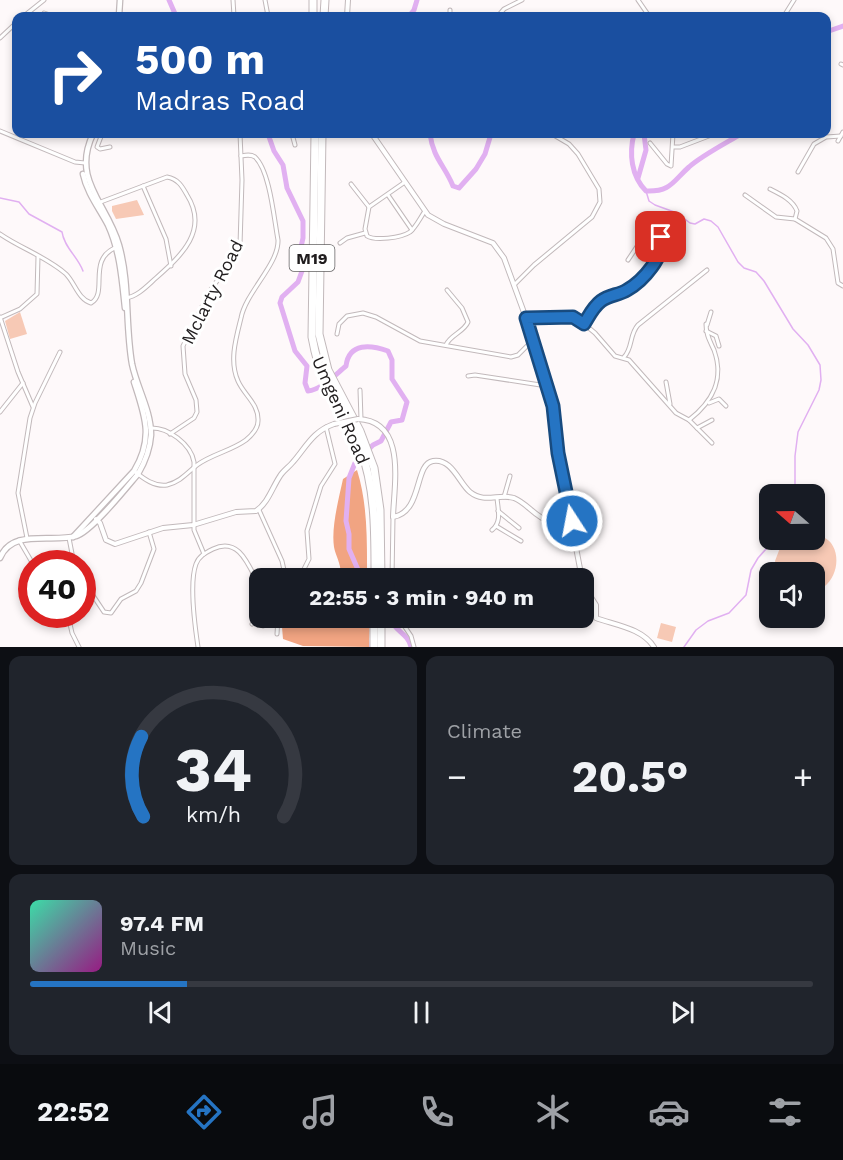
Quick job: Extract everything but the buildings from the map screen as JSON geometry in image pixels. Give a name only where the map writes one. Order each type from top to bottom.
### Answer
[{"type":"highway","name":"Umgeni Road","points":[[315,138],[311,321],[315,354],[362,443],[379,497],[381,568]]},
{"type":"highway","name":"Umgeni Road","points":[[322,138],[318,320],[320,344],[328,380]]},
{"type":"highway","name":"Umgeni Road","points":[[367,458],[373,500],[375,568]]},
{"type":"highway","points":[[374,628],[374,647]]},
{"type":"highway","points":[[381,628],[381,647]]},
{"type":"main road","points":[[90,138],[84,163],[89,184],[110,223],[118,247],[126,298],[131,367],[149,428]]},
{"type":"main road","points":[[128,305],[133,297]]},
{"type":"main road","points":[[0,558],[7,548],[19,540],[71,537],[83,533],[136,472],[146,452],[149,428],[147,409],[132,360],[126,298]]},
{"type":"street","points":[[29,12],[44,0]]},
{"type":"street","points":[[501,12],[522,0]]},
{"type":"street","points":[[0,38],[12,27]]},
{"type":"street","points":[[838,141],[842,134]]},
{"type":"street","points":[[17,138],[75,162],[84,163]]},
{"type":"street","points":[[100,138],[97,147],[110,147]]},
{"type":"street","name":"Mclarty Road","points":[[170,434],[194,418],[197,412],[196,400],[185,374],[183,346],[209,292],[240,245],[242,234],[240,138]]},
{"type":"street","points":[[293,138],[295,145]]},
{"type":"street","points":[[375,138],[425,211],[436,220],[494,244],[504,258],[526,318],[553,409],[558,453],[580,568]]},
{"type":"street","points":[[514,285],[534,265],[592,217],[600,202],[599,189],[578,154],[569,144],[559,138]]},
{"type":"street","points":[[650,143],[669,166],[672,162],[673,138]]},
{"type":"street","points":[[673,147],[680,147],[704,138]]},
{"type":"street","points":[[798,172],[814,144],[824,138]]},
{"type":"street","points":[[136,472],[151,483],[167,485],[183,478],[194,467],[213,455],[244,442],[255,431],[258,420],[251,398],[238,383],[233,358],[245,303],[277,250],[278,240],[265,175],[256,158],[250,155],[241,156]]},
{"type":"street","points":[[98,203],[165,177],[175,179],[182,186],[194,207],[193,235],[187,247],[171,266],[133,297],[126,298]]},
{"type":"street","points":[[405,182],[369,207],[365,233],[369,238],[377,239],[405,234],[412,230],[425,211]]},
{"type":"street","points":[[351,184],[369,207]]},
{"type":"street","points":[[143,185],[166,239],[171,266]]},
{"type":"street","points":[[770,189],[784,196],[797,207],[795,219]]},
{"type":"street","points":[[387,194],[412,230]]},
{"type":"street","points":[[745,195],[776,217],[795,219],[830,242],[834,252],[838,283],[843,286]]},
{"type":"street","points":[[584,324],[601,301],[628,290],[643,277],[662,248],[661,237],[654,229],[646,233],[628,260]]},
{"type":"street","points":[[340,243],[347,238],[365,233]]},
{"type":"street","points":[[0,234],[65,274],[84,300],[91,303],[98,296],[98,273],[101,263],[108,253],[118,247]]},
{"type":"street","points":[[33,407],[0,318],[20,309],[37,294],[38,256]]},
{"type":"street","points":[[624,357],[628,351],[632,333],[638,325],[707,270]]},
{"type":"street","points":[[446,345],[449,339],[468,322],[460,306],[447,290]]},
{"type":"street","points":[[689,420],[707,404],[716,390],[718,381],[717,360],[706,327],[711,312]]},
{"type":"street","points":[[337,334],[339,324],[347,316],[363,313],[376,317],[417,340],[513,357],[533,340]]},
{"type":"street","points":[[526,318],[573,317],[584,324],[615,356],[624,357],[630,361],[682,418],[689,420],[712,443]]},
{"type":"street","points":[[706,327],[716,336],[719,346]]},
{"type":"street","points":[[27,538],[18,493],[33,407],[60,352]]},
{"type":"street","points":[[468,376],[547,386]]},
{"type":"street","points":[[666,382],[670,405]]},
{"type":"street","points":[[0,412],[23,383]]},
{"type":"street","points":[[359,419],[360,390]]},
{"type":"street","points":[[707,404],[719,399],[726,406]]},
{"type":"street","points":[[259,510],[280,476],[305,444],[334,424],[359,419],[374,422],[386,432],[394,450],[392,568]]},
{"type":"street","points":[[697,428],[712,420]]},
{"type":"street","points":[[149,428],[170,434],[188,446],[193,456],[194,525],[204,554]]},
{"type":"street","points":[[304,568],[309,559],[307,531],[321,486],[335,464],[326,428]]},
{"type":"street","points":[[393,517],[400,515],[412,502],[418,490],[423,468],[434,461],[447,465],[475,495],[486,499],[504,497],[517,499],[551,522],[571,515]]},
{"type":"street","points":[[504,497],[510,476]]},
{"type":"street","points":[[492,530],[496,526],[498,498]]},
{"type":"street","points":[[95,518],[106,540],[112,544],[163,528],[194,525],[232,513],[259,510]]},
{"type":"street","points":[[259,510],[284,568]]},
{"type":"street","points":[[498,511],[519,528]]},
{"type":"street","points":[[496,526],[521,542]]},
{"type":"street","points":[[96,600],[102,610],[108,614],[121,599],[136,591],[154,549],[149,532]]},
{"type":"street","points":[[71,537],[72,550]]},
{"type":"street","points":[[19,540],[25,550]]},
{"type":"street","points":[[198,647],[195,622],[196,563],[204,554],[224,545],[238,551],[249,568]]},
{"type":"street","points":[[594,602],[596,618],[641,634],[654,647]]},
{"type":"street","points":[[71,628],[79,647]]},
{"type":"street","points":[[277,628],[277,634]]},
{"type":"street","points":[[406,628],[414,647]]},
{"type":"shaded area","points":[[137,200],[144,215],[116,219],[112,206]]},
{"type":"shaded area","points":[[20,312],[27,334],[10,339],[5,321]]},
{"type":"shaded area","points":[[357,470],[365,510],[367,568],[340,568],[335,551],[333,539],[343,479]]},
{"type":"shaded area","points":[[825,538],[835,549],[835,572],[825,586],[825,562],[775,561],[779,550],[825,550]]},
{"type":"shaded area","points":[[661,623],[676,627],[672,642],[657,638]]},
{"type":"shaded area","points":[[282,628],[370,628],[369,647],[303,646],[283,639]]},
{"type":"waterway","points":[[169,0],[174,12]]},
{"type":"waterway","points":[[412,12],[417,0]]},
{"type":"waterway","points":[[831,30],[843,26]]},
{"type":"waterway","points":[[269,138],[283,165],[287,188],[303,221],[302,271],[298,282],[282,297],[280,303],[295,351],[307,366],[305,383],[308,391],[323,385],[346,366],[348,358],[356,349],[375,347],[388,351],[392,360],[392,379],[407,402],[402,420],[391,422],[381,441],[373,445],[355,463],[349,478],[346,521],[349,549],[357,568]]},
{"type":"waterway","points":[[431,138],[436,156],[453,186],[459,188],[476,169],[485,154],[490,138]]},
{"type":"waterway","points":[[633,138],[632,164],[637,178],[646,191],[666,188],[700,158],[734,138]]},
{"type":"waterway","points":[[638,178],[646,150],[644,138]]},
{"type":"waterway","points":[[646,191],[649,201],[677,213],[690,223],[695,224],[704,219],[718,227],[738,262],[744,268],[756,272],[764,281],[793,329],[808,345],[820,365],[819,390],[798,432],[795,484]]},
{"type":"waterway","points":[[0,198],[19,202],[29,214],[62,232],[65,242],[83,271]]},
{"type":"waterway","points":[[684,647],[696,630],[708,621],[729,613],[746,595],[751,570],[765,550]]},
{"type":"waterway","points":[[397,628],[407,638],[411,647]]},
{"type":"waterway","points":[[370,647],[371,636]]},
{"type":"route","points":[[572,521],[556,444],[553,406],[526,318],[573,317],[584,324],[598,303],[628,290],[640,280],[660,253],[661,237]]}]
